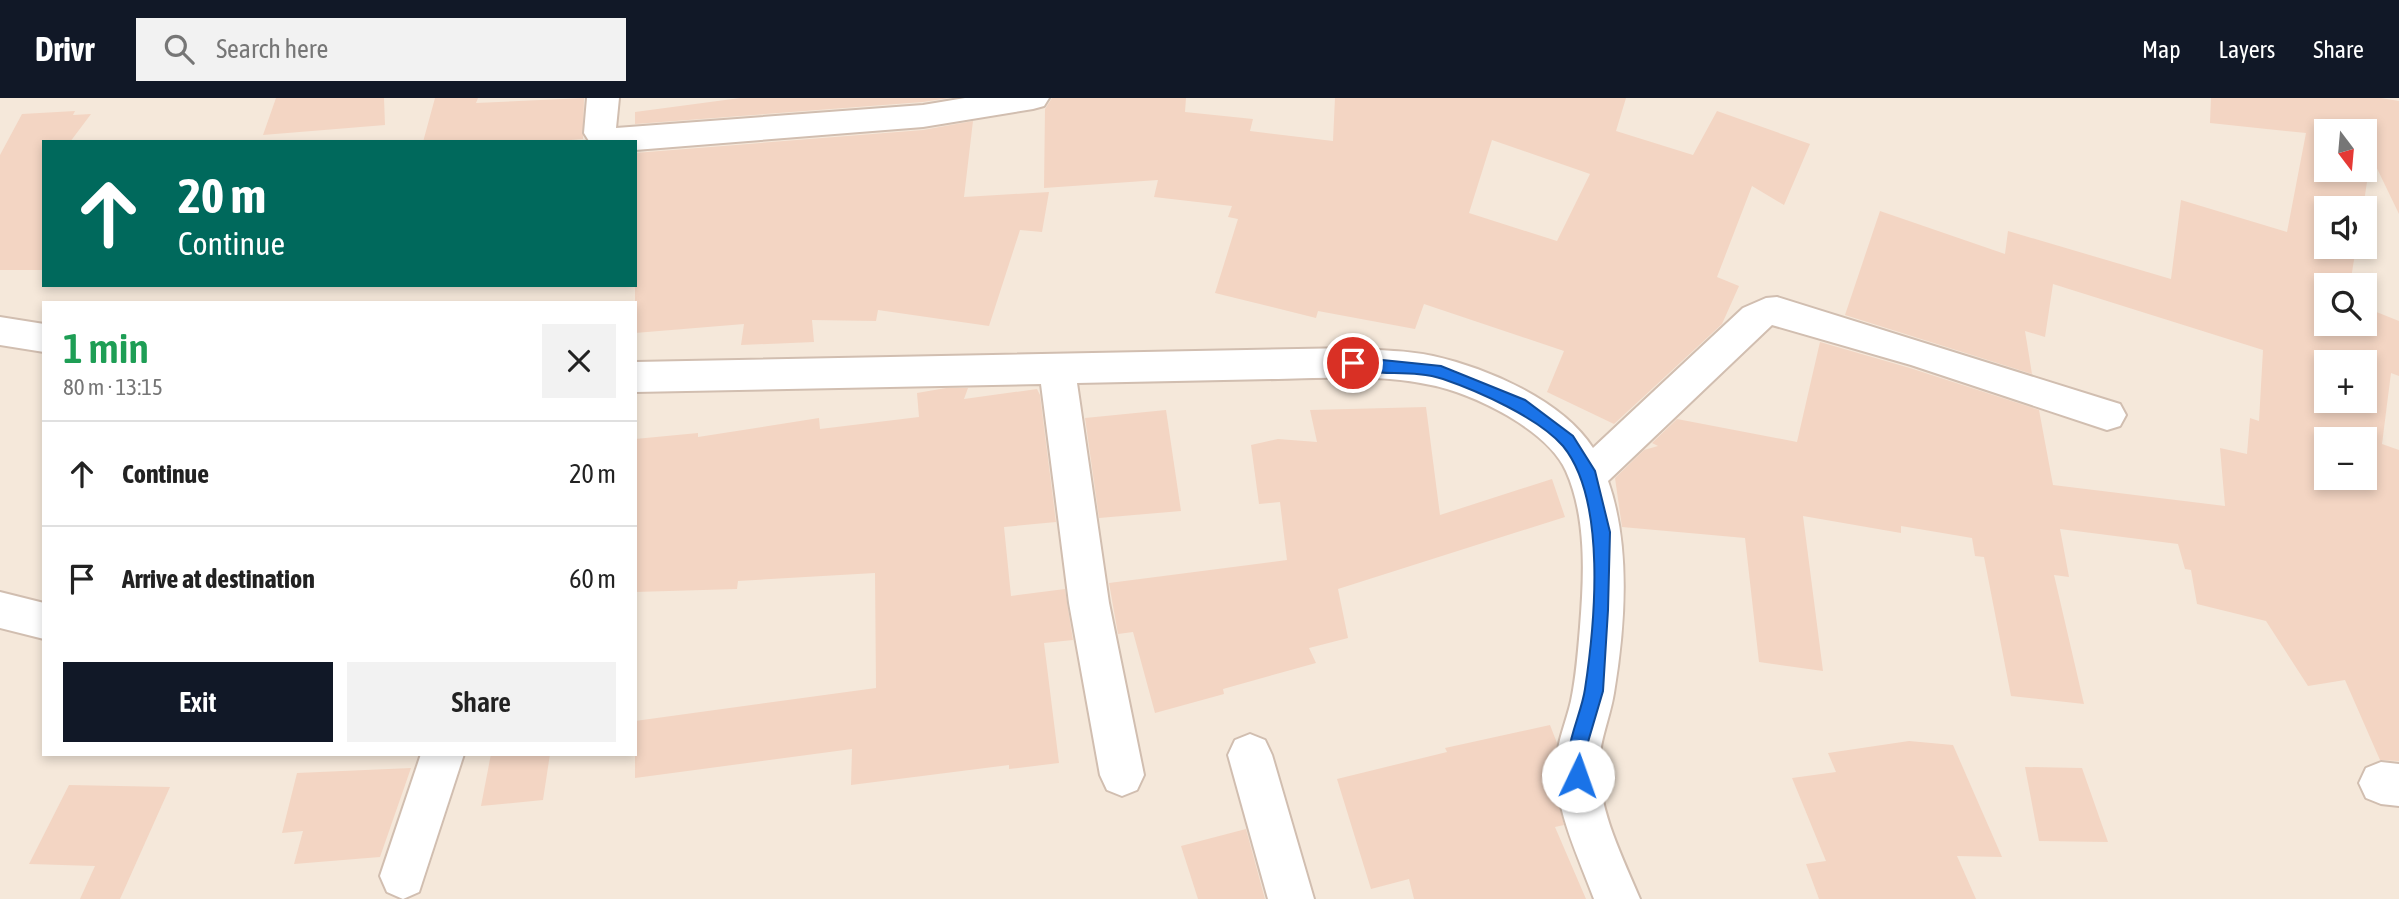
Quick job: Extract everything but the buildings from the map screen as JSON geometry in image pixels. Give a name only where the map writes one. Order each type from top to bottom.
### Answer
[{"type":"street","points":[[603,98],[600,133],[607,140],[923,116],[992,101],[1033,98]]},
{"type":"street","points":[[1589,475],[1755,318],[1766,312],[1777,311],[1911,351],[2107,415]]},
{"type":"street","points":[[0,331],[42,338]]},
{"type":"street","points":[[637,377],[1353,363],[1441,372],[1519,404],[1567,440],[1589,475],[1602,532],[1594,691],[1579,742],[1578,776],[1594,839],[1617,899]]},
{"type":"street","points":[[1057,369],[1088,603],[1122,775]]},
{"type":"street","points":[[0,610],[42,620]]},
{"type":"street","points":[[1250,755],[1291,899]]},
{"type":"street","points":[[403,876],[442,756]]},
{"type":"shaded area","points":[[0,98],[2399,98],[2399,899],[0,899]]},
{"type":"route","points":[[1353,363],[1441,372],[1519,404],[1567,440],[1589,475],[1602,532],[1600,610],[1594,691],[1579,742],[1578,776]]}]
